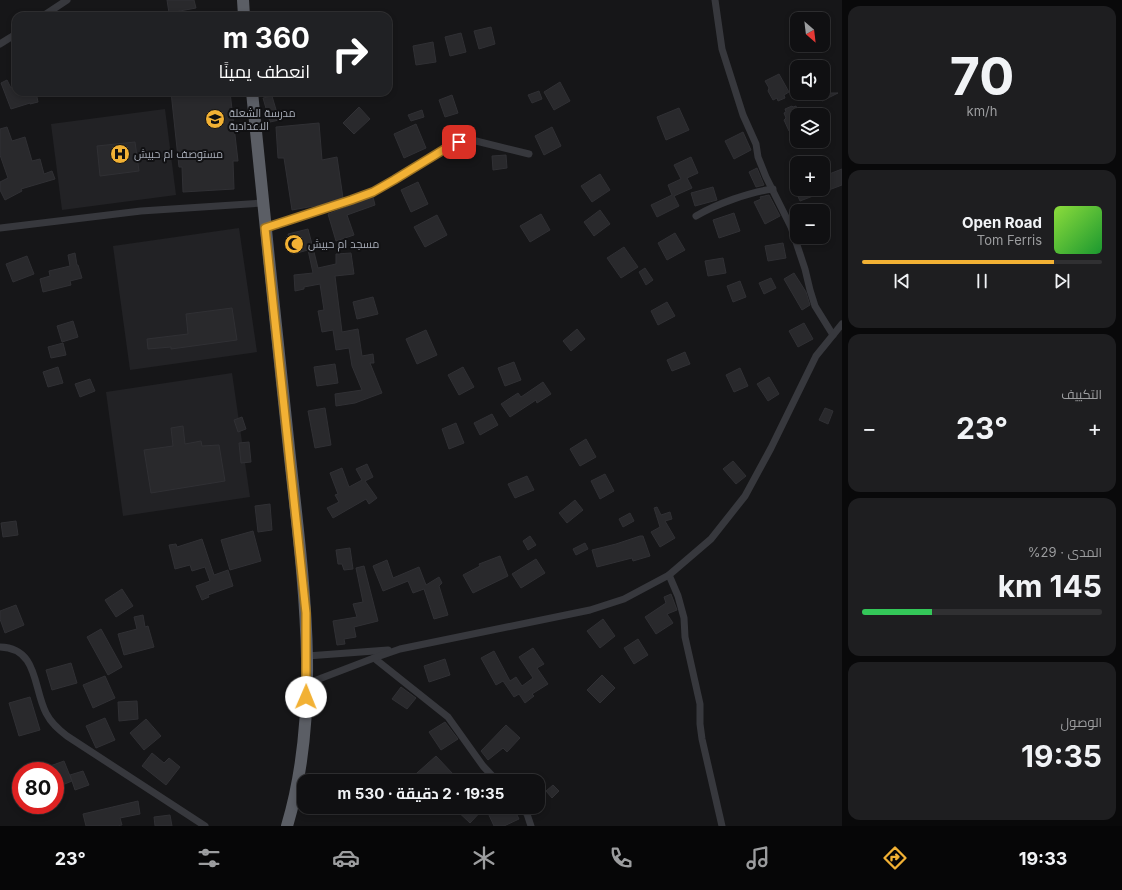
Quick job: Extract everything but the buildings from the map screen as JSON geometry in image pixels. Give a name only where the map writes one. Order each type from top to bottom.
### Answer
[{"type":"highway","points":[[243,0],[244,12]]},
{"type":"highway","points":[[252,96],[262,203],[306,613],[307,656],[305,722],[301,761],[293,808],[288,826]]},
{"type":"street","points":[[49,12],[67,0]]},
{"type":"street","points":[[715,0],[722,48],[743,115],[756,144],[766,177],[791,227],[815,306],[833,335]]},
{"type":"street","points":[[0,44],[12,36]]},
{"type":"street","points":[[265,228],[373,192],[459,142],[476,141],[529,154]]},
{"type":"street","points":[[696,216],[705,211],[760,191],[773,189]]},
{"type":"street","points":[[0,228],[141,211],[262,203]]},
{"type":"street","points":[[306,684],[374,658],[400,650],[590,610],[624,599],[669,575],[710,539],[745,496],[771,448],[816,356],[842,324]]},
{"type":"street","points":[[669,575],[684,618],[684,637],[700,704],[702,739],[722,826]]},
{"type":"street","points":[[0,648],[16,650],[24,656],[31,666],[46,712],[54,725],[67,736],[205,826]]},
{"type":"street","points":[[307,656],[400,650]]},
{"type":"street","points":[[374,658],[448,717],[483,766],[490,774]]},
{"type":"street","points":[[527,814],[531,826]]},
{"type":"shaded area","points":[[165,109],[176,195],[62,210],[51,124]]},
{"type":"shaded area","points":[[239,228],[257,352],[130,370],[113,246]]},
{"type":"shaded area","points":[[232,373],[250,497],[123,516],[106,392]]},
{"type":"place","name":"مدرسة الشعلة الاعدادية","points":[[215,119]]},
{"type":"place","name":"مستوصف ام حبيش","points":[[120,154]]},
{"type":"place","name":"مسجد ام حبيش","points":[[294,244]]},
{"type":"route","points":[[306,697],[306,613],[265,228],[373,192],[448,147],[459,142]]}]
